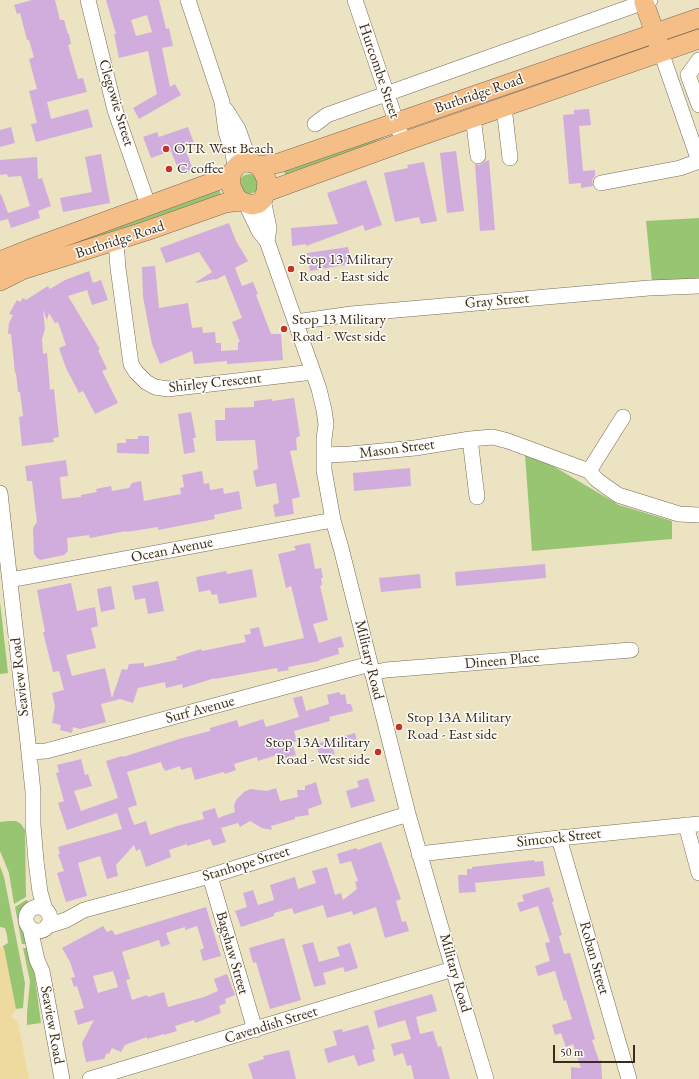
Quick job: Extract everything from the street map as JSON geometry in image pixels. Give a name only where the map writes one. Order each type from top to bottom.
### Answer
[{"type":"main road","points":[[647,1],[654,33],[661,52]]},
{"type":"main road","name":"Burbridge Road","points":[[256,165],[278,163],[699,18]]},
{"type":"main road","name":"Burbridge Road","points":[[0,280],[22,270],[184,219],[225,203],[254,199],[504,106],[661,52],[695,44]]},
{"type":"main road","points":[[246,162],[256,165],[264,174],[267,181],[254,199],[235,195],[231,186],[233,171],[239,164],[246,162]]},
{"type":"main road","name":"Burbridge Road","points":[[0,262],[30,249],[219,180],[233,171]]},
{"type":"main road","points":[[0,252],[30,249]]},
{"type":"street","name":"Clegowie Street","points":[[88,0],[115,110],[148,205]]},
{"type":"street","points":[[188,0],[222,102],[226,132],[233,153],[233,171]]},
{"type":"street","name":"Hurcombe Street","points":[[355,0],[404,142]]},
{"type":"street","name":"Burbridge Road","points":[[314,124],[327,115],[387,95],[647,1]]},
{"type":"street","points":[[601,183],[680,168],[699,161],[690,125],[661,52]]},
{"type":"street","points":[[690,125],[691,119],[699,106],[688,75],[699,60]]},
{"type":"street","points":[[222,102],[238,129],[248,157],[256,165]]},
{"type":"street","points":[[504,106],[510,158]]},
{"type":"street","points":[[473,117],[478,156]]},
{"type":"street","name":"Military Road","points":[[254,199],[259,231],[267,240],[313,372],[324,410],[326,424],[324,470],[333,520],[408,814],[486,1079]]},
{"type":"street","name":"Shirley Crescent","points":[[116,241],[118,268],[131,364],[136,372],[146,382],[155,387],[168,389],[313,372]]},
{"type":"street","name":"Gray Street","points":[[296,322],[351,314],[649,288],[699,286]]},
{"type":"street","points":[[589,471],[623,417]]},
{"type":"street","name":"Mason Street","points":[[324,455],[415,448],[470,439],[493,437],[508,441],[589,471],[597,480],[618,495],[679,514],[699,516]]},
{"type":"street","points":[[470,439],[477,496]]},
{"type":"street","name":"Seaview Road","points":[[0,493],[33,792],[33,825],[40,892],[44,959],[42,971],[62,1079]]},
{"type":"street","name":"Ocean Avenue","points":[[10,580],[333,520]]},
{"type":"street","name":"Dineen Place","points":[[371,669],[386,670],[631,650]]},
{"type":"street","name":"Surf Avenue","points":[[29,752],[46,751],[371,669]]},
{"type":"street","name":"Stanhope Street","points":[[41,919],[84,910],[210,876],[408,814]]},
{"type":"street","points":[[692,824],[699,873]]},
{"type":"street","name":"Simcock Street","points":[[419,854],[692,824]]},
{"type":"street","name":"Roban Street","points":[[559,838],[629,1079]]},
{"type":"street","name":"Bagshaw Street","points":[[210,876],[255,1030]]},
{"type":"street","name":"Cavendish Street","points":[[90,1079],[453,969]]},
{"type":"green space","points":[[386,136],[366,146],[287,179],[283,169]]},
{"type":"green space","points":[[249,174],[256,177],[259,184],[256,191],[249,194],[242,191],[239,184],[242,177]]},
{"type":"green space","points":[[218,186],[222,198],[1,275],[0,270]]},
{"type":"green space","points":[[699,218],[699,279],[652,282],[646,221]]},
{"type":"green space","points":[[525,455],[553,466],[619,505],[672,521],[672,539],[532,551]]},
{"type":"green space","points":[[0,602],[8,673],[0,674]]},
{"type":"green space","points":[[16,821],[21,824],[25,830],[26,897],[14,904],[9,873],[0,851],[0,822]]},
{"type":"green space","points":[[0,866],[4,877],[25,983],[23,1008],[15,1009],[3,946],[8,943],[5,928],[0,927]]},
{"type":"green space","points":[[26,900],[28,901],[28,905],[21,917],[30,944],[22,944],[15,907]]},
{"type":"green space","points":[[23,948],[31,948],[41,1023],[27,1025],[30,981]]},
{"type":"sand","points":[[0,947],[4,948],[16,1009],[11,1016],[18,1022],[29,1079],[0,1079]]},
{"type":"building","points":[[32,0],[55,0],[60,20],[64,20],[69,34],[71,44],[68,45],[78,79],[83,78],[87,92],[47,102],[51,119],[88,109],[93,127],[36,142],[31,124],[37,123],[29,91],[37,89],[29,59],[34,57],[29,40],[27,40],[20,13],[17,14],[14,5]]},
{"type":"building","points":[[106,0],[159,0],[166,29],[169,28],[173,46],[162,48],[170,87],[175,84],[181,95],[139,119],[133,108],[157,94],[148,51],[119,58],[114,34],[116,34]],"holes":[[[147,15],[152,32],[136,36],[131,20]]]},
{"type":"building","points":[[589,109],[591,125],[579,126],[583,171],[595,170],[595,176],[592,180],[593,186],[581,188],[581,183],[569,184],[563,115],[574,114],[574,110]]},
{"type":"building","points":[[11,127],[15,143],[0,147],[0,130]]},
{"type":"building","name":"OTR West Beach","points":[[188,127],[194,143],[185,147],[193,170],[180,174],[171,151],[151,158],[143,137],[157,132],[159,137]]},
{"type":"building","points":[[456,151],[464,211],[447,213],[440,153]]},
{"type":"building","points":[[101,154],[110,203],[63,212],[60,198],[92,192],[85,157]]},
{"type":"building","points":[[37,157],[38,179],[42,178],[51,206],[38,211],[40,218],[11,228],[8,219],[0,221],[0,195],[1,194],[8,213],[30,206],[21,176],[8,177],[7,174],[0,175],[0,160]]},
{"type":"building","points":[[489,160],[495,230],[480,231],[475,164],[480,165]]},
{"type":"building","points":[[424,162],[437,221],[421,224],[419,217],[395,222],[384,173],[408,168],[407,165]]},
{"type":"building","points":[[366,180],[382,225],[365,231],[363,225],[306,246],[306,244],[292,246],[291,228],[338,224],[327,193]]},
{"type":"building","points":[[229,223],[236,241],[248,261],[235,268],[242,286],[253,282],[258,294],[256,295],[271,334],[281,334],[283,360],[227,364],[227,361],[194,364],[192,351],[160,364],[152,344],[143,297],[142,267],[155,266],[159,308],[188,303],[192,328],[202,327],[203,333],[215,332],[216,343],[221,343],[221,351],[238,350],[238,342],[240,342],[232,322],[242,318],[225,275],[215,280],[196,283],[212,272],[199,252],[166,263],[160,248]]},
{"type":"building","points":[[348,247],[351,264],[310,271],[307,253]]},
{"type":"building","points":[[89,271],[93,283],[101,280],[108,300],[92,305],[87,290],[68,296],[100,349],[98,350],[107,369],[102,371],[118,403],[95,414],[83,391],[79,393],[66,368],[59,348],[66,345],[58,322],[55,323],[49,313],[47,320],[43,310],[45,329],[42,339],[43,354],[47,353],[50,390],[54,389],[59,437],[53,438],[54,442],[22,446],[19,417],[23,416],[20,392],[18,392],[15,373],[11,334],[8,334],[9,323],[13,315],[9,314],[17,300],[20,302],[23,298],[26,300],[48,286],[50,289],[65,280]]},
{"type":"building","points":[[294,398],[300,436],[296,438],[297,450],[290,451],[300,497],[292,499],[294,514],[275,517],[273,505],[279,503],[276,483],[256,487],[253,471],[258,469],[255,440],[216,441],[215,420],[225,420],[225,408],[254,407],[254,401],[272,399],[272,401]]},
{"type":"building","points":[[191,412],[196,438],[193,438],[195,452],[184,454],[178,414]]},
{"type":"building","points":[[138,436],[149,436],[149,454],[117,453],[117,443],[126,443],[126,439],[138,439]]},
{"type":"building","points":[[66,460],[68,476],[60,477],[62,499],[81,497],[81,495],[97,492],[96,489],[111,486],[112,491],[129,488],[132,483],[141,481],[144,501],[181,494],[180,488],[184,487],[182,475],[202,471],[204,484],[209,483],[210,490],[223,488],[224,494],[239,491],[242,509],[214,515],[215,519],[158,530],[158,527],[90,538],[89,535],[67,538],[68,551],[64,555],[40,560],[34,554],[33,528],[37,522],[32,481],[27,481],[25,466]]},
{"type":"building","points":[[410,468],[411,486],[354,491],[353,473]]},
{"type":"building","points":[[310,543],[315,569],[321,568],[323,578],[321,578],[322,585],[320,586],[328,620],[313,624],[319,643],[341,636],[344,647],[338,648],[339,654],[319,661],[288,667],[289,670],[278,672],[277,668],[215,678],[183,688],[182,684],[166,688],[165,682],[138,688],[133,703],[120,699],[101,704],[106,722],[80,729],[73,727],[72,733],[60,730],[61,725],[52,723],[55,706],[52,693],[64,690],[59,671],[53,672],[43,632],[45,632],[37,590],[71,583],[77,611],[95,607],[98,626],[91,628],[96,648],[66,655],[72,676],[105,668],[112,698],[122,669],[127,670],[129,664],[144,663],[144,667],[177,660],[176,657],[201,649],[202,651],[246,642],[244,635],[251,634],[250,629],[259,627],[264,647],[304,638],[291,586],[286,588],[278,554],[296,550],[294,546]]},
{"type":"building","points":[[545,564],[546,578],[456,586],[455,572]]},
{"type":"building","points":[[252,569],[257,597],[219,604],[217,594],[212,595],[210,590],[199,592],[196,577],[226,571],[227,574]]},
{"type":"building","points":[[420,574],[421,588],[381,592],[379,578]]},
{"type":"building","points":[[158,581],[164,611],[148,614],[145,598],[135,600],[132,586]]},
{"type":"building","points":[[111,586],[115,609],[101,612],[97,589]]},
{"type":"building","points":[[339,692],[341,695],[345,694],[347,704],[351,704],[353,711],[329,717],[330,721],[294,731],[297,741],[292,743],[296,755],[282,759],[280,754],[258,761],[257,757],[234,764],[236,770],[225,774],[224,772],[195,780],[191,767],[181,770],[180,766],[165,771],[161,762],[127,772],[137,805],[128,808],[134,825],[146,821],[150,835],[204,819],[202,812],[215,808],[218,818],[235,812],[234,806],[236,800],[244,792],[250,789],[267,791],[276,788],[280,801],[298,797],[297,790],[305,790],[305,786],[316,782],[322,804],[308,809],[309,815],[295,817],[295,819],[271,826],[272,830],[262,828],[250,821],[240,827],[238,823],[221,828],[226,842],[213,846],[210,839],[187,846],[187,844],[169,850],[171,857],[146,867],[140,849],[136,851],[134,845],[116,865],[118,876],[107,879],[100,856],[78,863],[87,896],[66,902],[57,873],[64,871],[58,854],[60,854],[58,847],[122,829],[117,813],[67,830],[58,803],[64,801],[56,773],[59,772],[57,765],[81,759],[85,775],[88,774],[92,786],[74,791],[81,811],[118,798],[106,761],[210,731],[210,728],[237,720],[239,727],[263,719],[266,727],[299,717],[293,698],[302,696],[306,711],[329,704],[327,695]]},
{"type":"building","points":[[355,733],[357,741],[333,749],[335,754],[320,758],[316,744]]},
{"type":"building","points":[[368,778],[375,801],[351,808],[346,791],[359,787],[357,781]]},
{"type":"building","points":[[381,842],[401,899],[396,901],[402,922],[406,921],[409,931],[385,938],[376,907],[353,915],[352,911],[327,918],[323,905],[294,914],[292,908],[274,913],[274,916],[241,927],[235,911],[247,907],[243,893],[253,890],[258,905],[274,900],[270,885],[295,877],[298,889],[316,883],[312,871],[327,867],[335,895],[341,893],[343,900],[357,889],[355,882],[358,881],[351,861],[340,864],[337,854],[356,848],[358,850]]},
{"type":"building","points":[[534,860],[535,862],[543,861],[545,876],[475,883],[476,892],[459,893],[458,875],[467,875],[467,869],[472,869],[472,867]]},
{"type":"building","points":[[549,887],[562,935],[559,936],[564,954],[570,953],[595,1039],[592,1040],[599,1061],[601,1060],[602,1079],[571,1079],[571,1067],[581,1068],[573,1044],[566,1047],[561,1033],[555,1035],[552,1025],[572,1019],[566,1000],[564,1001],[555,971],[538,976],[535,966],[550,961],[545,943],[550,942],[538,906],[520,912],[517,903],[524,901],[522,895]]},
{"type":"building","points":[[206,907],[221,956],[203,961],[200,950],[204,948],[197,926],[185,930],[185,927],[166,933],[170,944],[161,947],[159,940],[122,952],[130,979],[126,980],[132,1000],[147,995],[148,997],[164,992],[168,1007],[204,997],[218,991],[214,979],[227,974],[235,995],[225,999],[226,1003],[219,1006],[221,1013],[195,1023],[194,1020],[175,1026],[177,1031],[147,1039],[147,1037],[125,1045],[121,1052],[112,1048],[104,1059],[86,1062],[82,1043],[94,1020],[78,1025],[74,1011],[84,1008],[77,986],[74,987],[71,978],[75,977],[70,962],[62,948],[103,926],[107,932],[112,930],[115,935]],"holes":[[[113,971],[118,987],[98,993],[93,976]]]},
{"type":"building","points":[[284,938],[301,1000],[270,1009],[256,962],[253,963],[249,948]]},
{"type":"building","points":[[313,942],[319,962],[340,956],[337,947],[350,943],[358,968],[345,972],[343,967],[323,973],[326,984],[314,987],[302,945]]},
{"type":"building","points":[[432,994],[437,1011],[416,1017],[420,1034],[433,1031],[438,1047],[441,1046],[450,1079],[414,1079],[411,1065],[407,1066],[403,1053],[394,1056],[391,1044],[411,1039],[405,1020],[378,1028],[374,1011]]},
{"type":"building","points":[[368,1025],[375,1049],[372,1050],[375,1061],[358,1066],[354,1055],[328,1063],[324,1049],[337,1045],[333,1031],[342,1029],[343,1032]]},
{"type":"building","points":[[289,1050],[296,1079],[253,1079],[248,1064],[264,1059],[263,1056]]},
{"type":"place","name":"OTR West Beach","points":[[166,149]]},
{"type":"place","name":"C coffee","points":[[169,169]]},
{"type":"place","name":"Stop 13 Military Road - East side","points":[[291,269]]},
{"type":"place","name":"Stop 13 Military Road - West side","points":[[284,329]]},
{"type":"place","name":"Stop 13A Military Road - East side","points":[[399,727]]},
{"type":"place","name":"Stop 13A Military Road - West side","points":[[378,752]]}]
